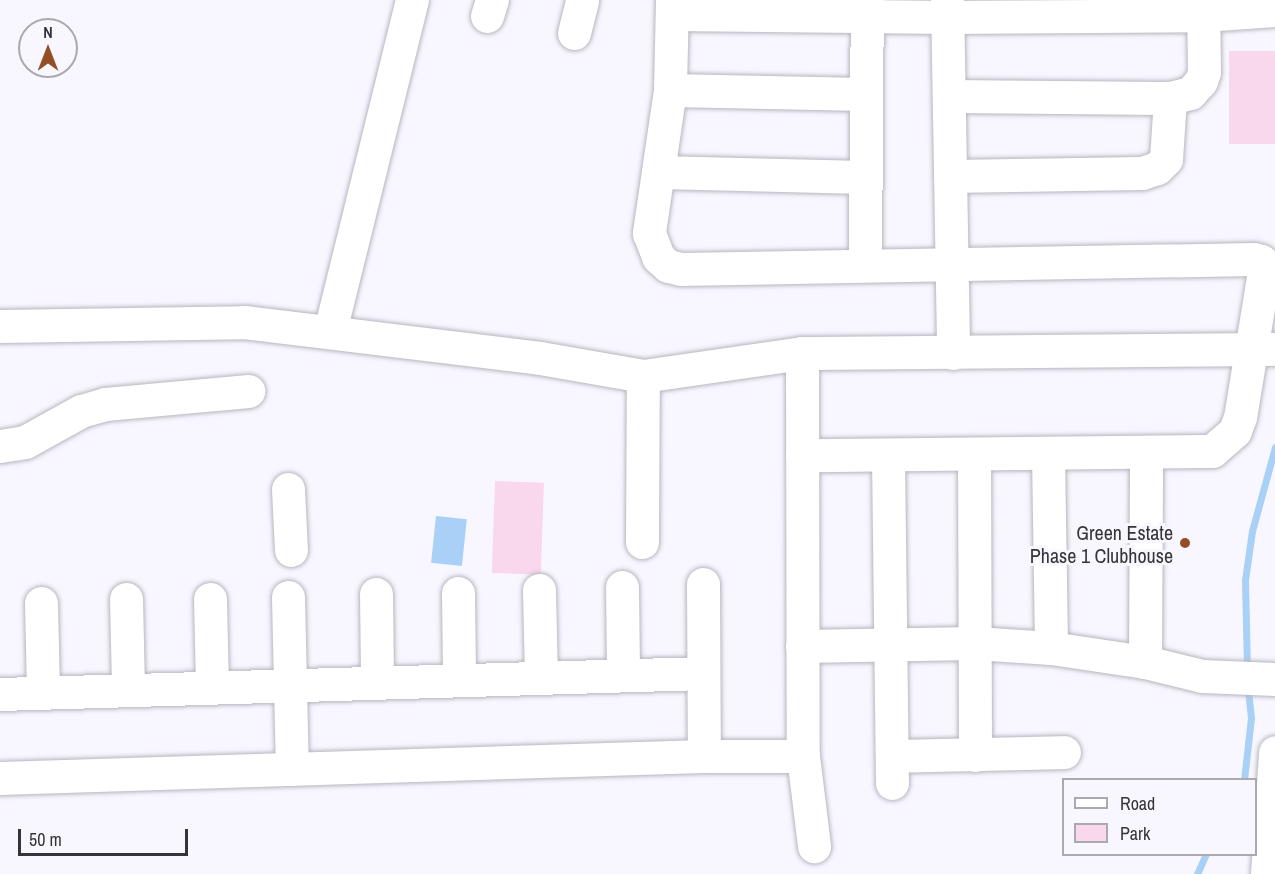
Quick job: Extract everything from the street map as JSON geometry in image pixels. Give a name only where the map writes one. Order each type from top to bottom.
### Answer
[{"type":"street","points":[[330,331],[412,0]]},
{"type":"street","points":[[574,33],[582,0]]},
{"type":"street","points":[[802,455],[1197,453],[1225,443],[1240,417],[1264,349],[1264,271],[1261,261],[1254,259],[681,269],[668,266],[658,257],[649,233],[670,90],[672,7],[1113,7],[1275,10]]},
{"type":"street","points":[[865,264],[864,94],[867,7]]},
{"type":"street","points":[[947,8],[952,352]]},
{"type":"street","points":[[948,96],[1170,98],[1190,93],[1202,81],[1203,8]]},
{"type":"street","points":[[670,90],[864,94]]},
{"type":"street","points":[[950,176],[1150,171],[1166,159],[1170,98]]},
{"type":"street","points":[[658,172],[864,177]]},
{"type":"street","points":[[0,326],[244,322],[540,358],[643,376],[802,353],[1264,349]]},
{"type":"street","points":[[802,353],[803,756],[814,846]]},
{"type":"street","points":[[642,543],[643,376]]},
{"type":"street","points":[[0,446],[25,442],[81,411],[105,404],[248,392]]},
{"type":"street","points":[[1145,662],[1146,453]]},
{"type":"street","points":[[974,454],[975,755]]},
{"type":"street","points":[[1048,454],[1051,648]]},
{"type":"street","points":[[888,456],[892,769],[975,755],[1064,752]]},
{"type":"street","points":[[288,489],[291,550]]},
{"type":"street","points":[[703,584],[704,756]]},
{"type":"street","points":[[622,587],[623,675]]},
{"type":"street","points":[[539,590],[541,678]]},
{"type":"street","points":[[458,593],[459,680]]},
{"type":"street","points":[[376,594],[377,682]]},
{"type":"street","points":[[288,597],[292,770]]},
{"type":"street","points":[[126,599],[128,690]]},
{"type":"street","points":[[210,599],[212,687]]},
{"type":"street","points":[[41,603],[43,692]]},
{"type":"street","points":[[802,646],[975,643],[1051,648],[1145,662],[1202,676],[1265,679]]},
{"type":"street","points":[[0,694],[703,673]]},
{"type":"street","points":[[1267,874],[1275,752]]},
{"type":"street","points":[[0,778],[704,756],[803,756]]},
{"type":"green space","points":[[1229,51],[1275,51],[1275,144],[1229,144]]},
{"type":"green space","points":[[495,481],[544,483],[541,575],[492,573]]},
{"type":"water","points":[[436,516],[467,519],[462,566],[431,563]]},
{"type":"waterway","points":[[1247,670],[1245,580],[1252,531],[1275,447]]},
{"type":"waterway","points":[[1244,778],[1251,718],[1248,687]]},
{"type":"waterway","points":[[1197,874],[1205,856]]},
{"type":"place","name":"Green Estate Phase 1 Clubhouse","points":[[1185,543]]}]
